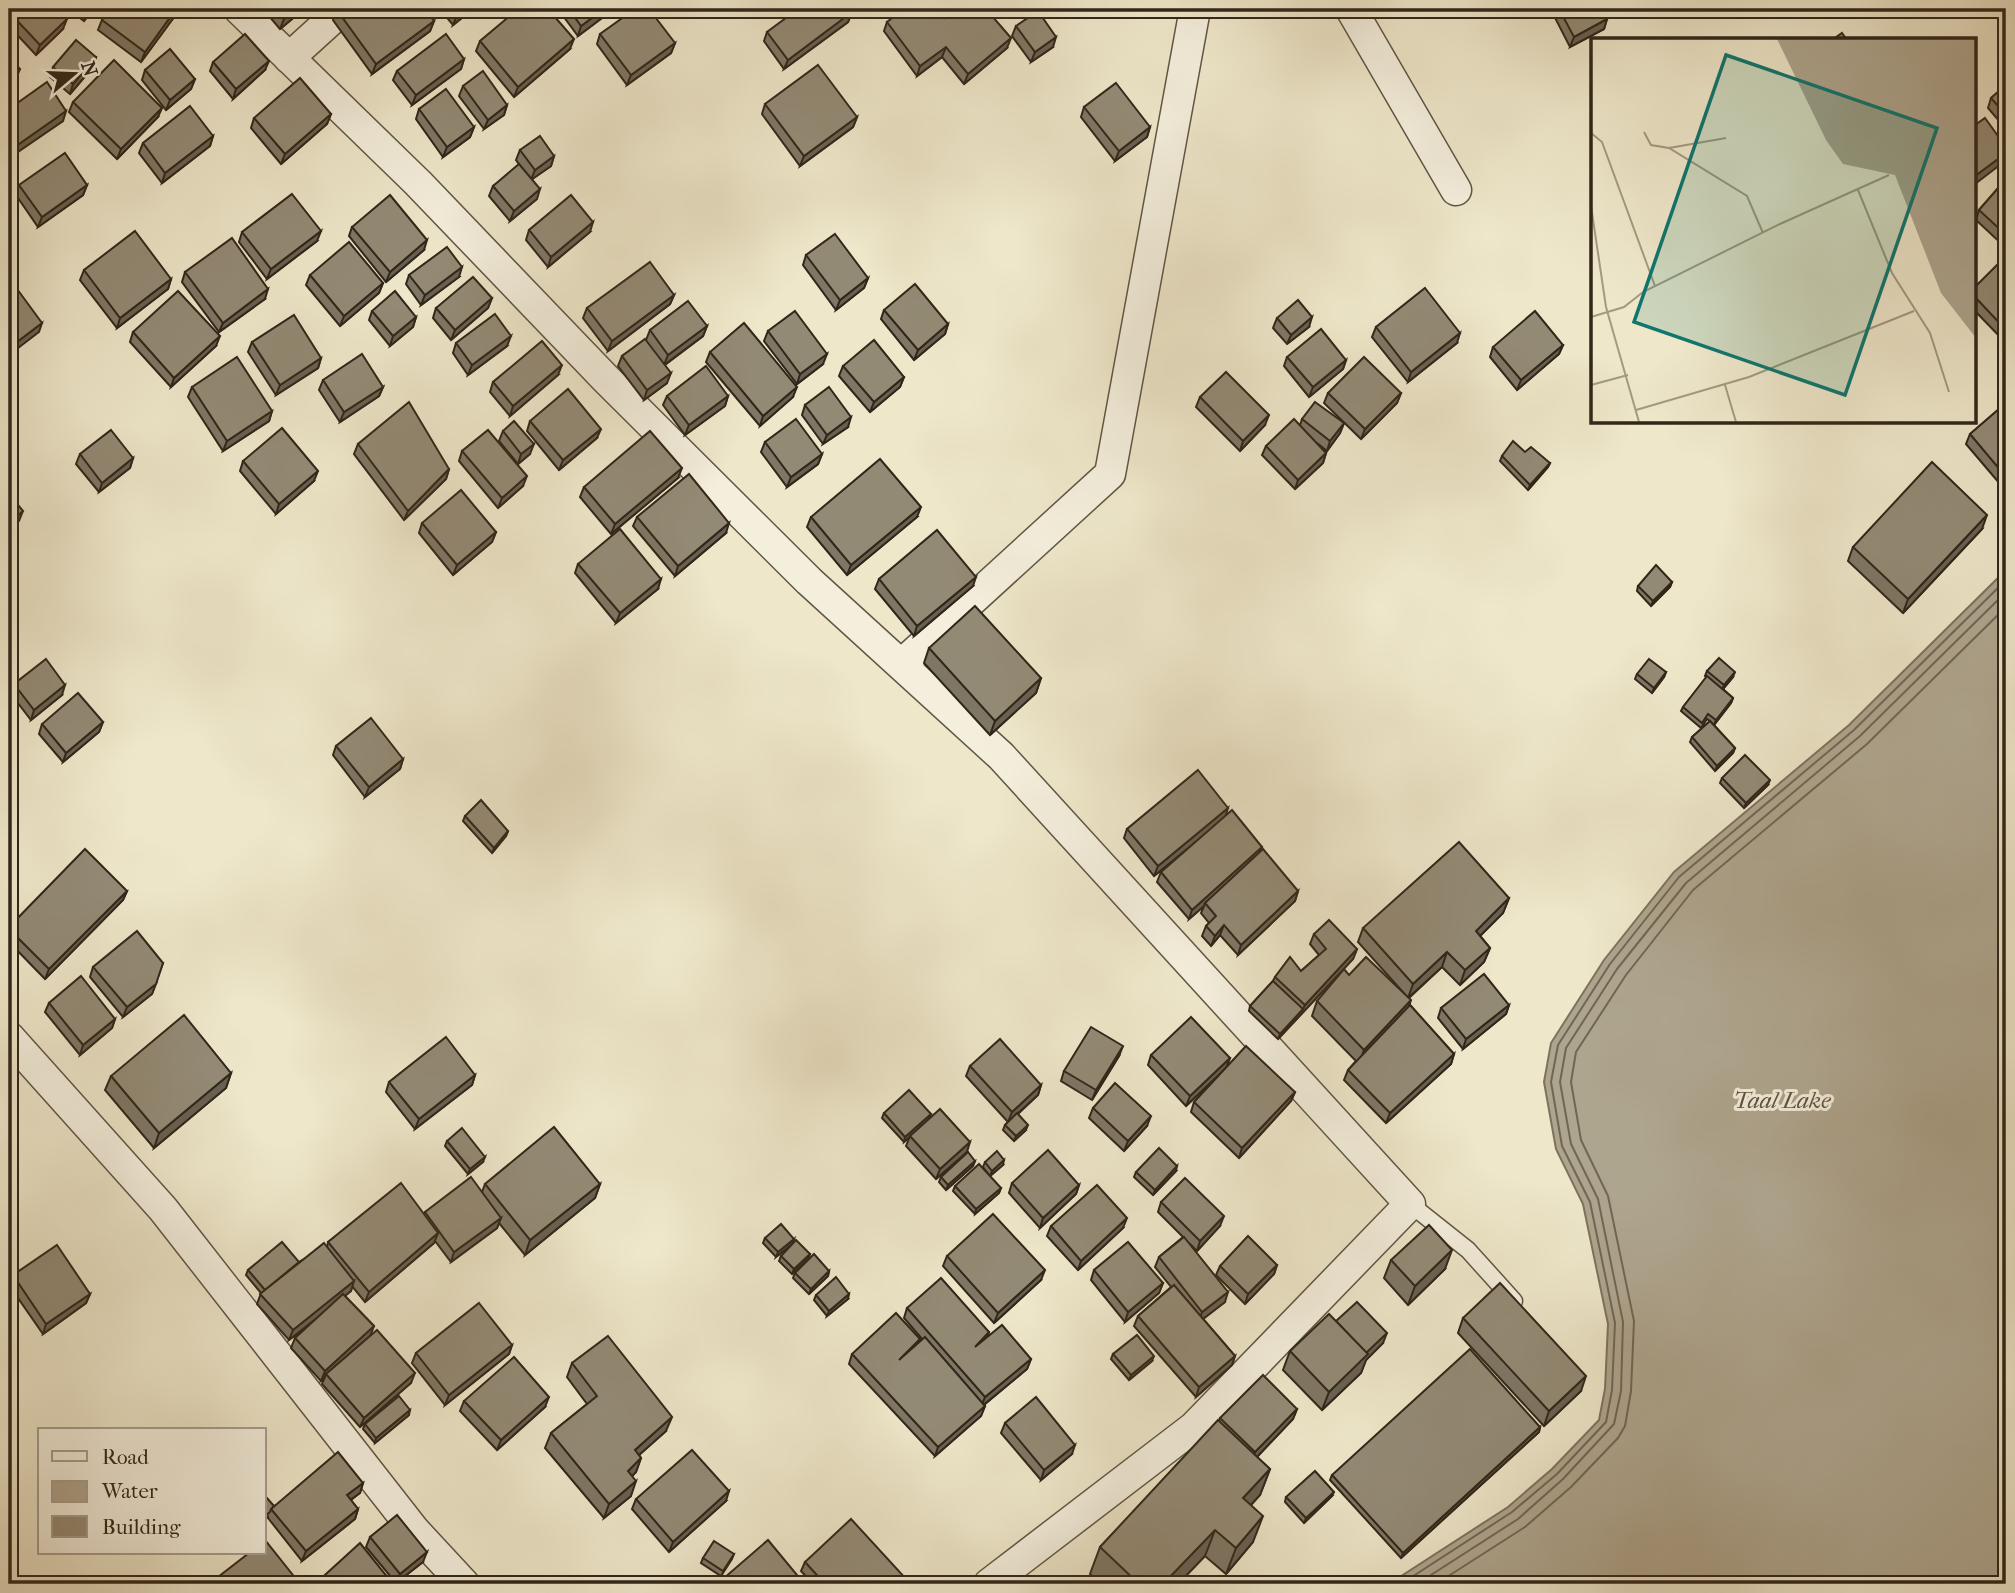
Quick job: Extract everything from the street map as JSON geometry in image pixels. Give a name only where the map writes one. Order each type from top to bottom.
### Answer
[{"type":"street","points":[[239,9],[418,183],[606,379],[809,581],[1001,756],[1410,1204],[1194,1427],[989,1584]]},
{"type":"street","points":[[289,58],[343,9]]},
{"type":"street","points":[[902,663],[1111,474],[1195,9]]},
{"type":"street","points":[[1351,9],[1455,190]]},
{"type":"street","points":[[9,1037],[163,1209],[414,1530],[464,1584]]},
{"type":"lane","points":[[1410,1204],[1468,1250],[1523,1311]]},
{"type":"water","name":"Taal Lake","points":[[2006,570],[2006,1584],[1389,1584],[1508,1507],[1552,1469],[1599,1420],[1605,1389],[1608,1324],[1583,1204],[1556,1149],[1544,1082],[1551,1043],[1604,960],[1674,872],[1849,725]]},
{"type":"building","points":[[9,9],[57,9],[67,19],[40,45]]},
{"type":"building","points":[[110,9],[176,9],[145,52],[102,20]]},
{"type":"building","points":[[275,9],[296,9],[284,19]]},
{"type":"building","points":[[425,9],[434,21],[376,64],[337,10]]},
{"type":"building","points":[[452,9],[465,9],[457,15]]},
{"type":"building","points":[[518,9],[548,9],[574,39],[518,87],[480,41]]},
{"type":"building","points":[[569,9],[604,9],[581,26]]},
{"type":"building","points":[[635,9],[649,9],[675,43],[631,75],[600,34]]},
{"type":"building","points":[[798,9],[849,9],[852,12],[788,60],[767,32]]},
{"type":"building","points":[[904,9],[938,9],[945,18],[956,9],[986,9],[1011,38],[968,74],[946,47],[920,66],[887,22]]},
{"type":"building","points":[[1559,9],[1602,9],[1607,19],[1574,37]]},
{"type":"building","points":[[1038,11],[1056,37],[1035,52],[1016,26]]},
{"type":"building","points":[[245,34],[269,61],[236,89],[213,62]]},
{"type":"building","points":[[446,34],[464,59],[416,95],[397,71]]},
{"type":"building","points":[[76,40],[96,57],[73,84],[53,67]]},
{"type":"building","points":[[170,49],[195,79],[170,100],[145,70]]},
{"type":"building","points":[[9,57],[20,69],[9,80]]},
{"type":"building","points":[[114,60],[162,108],[121,149],[73,102]]},
{"type":"building","points":[[818,65],[857,117],[804,156],[765,104]]},
{"type":"building","points":[[483,71],[507,105],[488,120],[463,86]]},
{"type":"building","points":[[300,78],[331,114],[285,154],[254,118]]},
{"type":"building","points":[[47,82],[66,111],[9,151],[9,109]]},
{"type":"building","points":[[1116,83],[1150,127],[1119,151],[1084,107]]},
{"type":"building","points":[[2006,85],[2006,115],[1991,98]]},
{"type":"building","points":[[446,89],[474,127],[447,147],[419,109]]},
{"type":"building","points":[[190,106],[213,136],[165,173],[143,143]]},
{"type":"building","points":[[1985,118],[2006,147],[2006,153],[1976,175],[1976,124]]},
{"type":"building","points":[[540,136],[554,156],[535,170],[520,150]]},
{"type":"building","points":[[65,153],[87,185],[42,217],[19,185]]},
{"type":"building","points":[[519,164],[540,189],[514,211],[493,186]]},
{"type":"building","points":[[2006,179],[2006,235],[1979,210]]},
{"type":"building","points":[[292,194],[321,231],[271,269],[242,232]]},
{"type":"building","points":[[390,195],[427,240],[390,272],[352,227]]},
{"type":"building","points":[[571,195],[593,222],[551,257],[529,230]]},
{"type":"building","points":[[135,231],[171,279],[120,318],[84,270]]},
{"type":"building","points":[[835,234],[868,278],[840,300],[806,255]]},
{"type":"building","points":[[232,238],[268,289],[223,323],[185,272]]},
{"type":"building","points":[[349,242],[383,283],[344,316],[310,275]]},
{"type":"building","points":[[447,247],[462,267],[425,295],[409,275]]},
{"type":"building","points":[[2003,259],[2006,262],[2006,330],[1976,298],[1976,286]]},
{"type":"building","points":[[650,262],[674,295],[612,341],[587,308]]},
{"type":"building","points":[[473,277],[492,298],[455,330],[436,308]]},
{"type":"building","points":[[9,278],[42,323],[9,348]]},
{"type":"building","points":[[915,284],[948,324],[918,350],[884,310]]},
{"type":"building","points":[[1425,288],[1460,333],[1411,372],[1376,327]]},
{"type":"building","points":[[178,291],[220,336],[174,378],[133,332]]},
{"type":"building","points":[[395,291],[416,317],[393,336],[372,311]]},
{"type":"building","points":[[1298,300],[1312,317],[1291,335],[1277,318]]},
{"type":"building","points":[[688,301],[707,326],[668,355],[650,330]]},
{"type":"building","points":[[795,311],[827,354],[800,374],[768,331]]},
{"type":"building","points":[[1535,311],[1563,345],[1521,380],[1493,347]]},
{"type":"building","points":[[495,314],[511,336],[472,365],[456,343]]},
{"type":"building","points":[[294,315],[321,358],[280,385],[252,342]]},
{"type":"building","points":[[744,323],[797,387],[763,416],[710,352]]},
{"type":"building","points":[[1321,329],[1346,360],[1313,387],[1287,357]]},
{"type":"building","points":[[645,339],[671,373],[647,390],[622,356]]},
{"type":"building","points":[[874,340],[904,377],[874,402],[843,366]]},
{"type":"building","points":[[542,341],[562,365],[513,406],[493,382]]},
{"type":"building","points":[[362,354],[383,387],[344,412],[323,380]]},
{"type":"building","points":[[237,357],[272,411],[227,441],[192,387]]},
{"type":"building","points":[[1364,357],[1401,393],[1365,429],[1328,393]]},
{"type":"building","points":[[706,366],[728,396],[689,425],[667,396]]},
{"type":"building","points":[[1226,372],[1269,415],[1243,441],[1200,397]]},
{"type":"building","points":[[829,387],[851,417],[827,435],[805,405]]},
{"type":"building","points":[[568,389],[601,429],[563,460],[530,421]]},
{"type":"building","points":[[409,402],[449,469],[408,511],[358,444]]},
{"type":"building","points":[[1315,402],[1344,423],[1330,441],[1302,419]]},
{"type":"building","points":[[2006,403],[2006,477],[1970,434]]},
{"type":"building","points":[[796,419],[822,454],[791,477],[765,442]]},
{"type":"building","points":[[1294,419],[1326,453],[1298,480],[1266,446]]},
{"type":"building","points":[[514,421],[534,444],[521,454],[503,431]]},
{"type":"building","points":[[282,428],[318,471],[279,504],[243,461]]},
{"type":"building","points":[[111,430],[133,458],[102,483],[80,454]]},
{"type":"building","points":[[488,430],[527,476],[502,498],[462,451]]},
{"type":"building","points":[[650,431],[682,468],[615,524],[584,487]]},
{"type":"building","points":[[1513,441],[1525,452],[1531,447],[1550,463],[1530,485],[1502,456]]},
{"type":"building","points":[[880,459],[921,507],[851,565],[811,517]]},
{"type":"building","points":[[1932,462],[1987,515],[1908,599],[1853,547]]},
{"type":"building","points":[[689,474],[729,523],[678,566],[637,517]]},
{"type":"building","points":[[461,490],[496,532],[457,565],[422,523]]},
{"type":"building","points":[[9,494],[23,511],[9,523]]},
{"type":"building","points":[[620,529],[661,579],[620,613],[578,564]]},
{"type":"building","points":[[937,530],[976,577],[917,626],[879,579]]},
{"type":"building","points":[[1656,565],[1672,582],[1653,601],[1638,586]]},
{"type":"building","points":[[975,606],[1041,678],[995,721],[929,648]]},
{"type":"building","points":[[1719,658],[1735,672],[1724,685],[1707,671]]},
{"type":"building","points":[[46,659],[65,685],[34,710],[14,684]]},
{"type":"building","points":[[1649,659],[1666,672],[1654,688],[1637,674]]},
{"type":"building","points":[[1707,676],[1733,698],[1716,720],[1708,714],[1702,723],[1683,707]]},
{"type":"building","points":[[78,693],[103,722],[66,753],[42,724]]},
{"type":"building","points":[[371,718],[403,759],[369,787],[336,746]]},
{"type":"building","points":[[1710,721],[1735,748],[1717,766],[1692,737]]},
{"type":"building","points":[[1745,755],[1770,780],[1746,803],[1722,778]]},
{"type":"building","points":[[1198,770],[1228,808],[1158,866],[1127,829]]},
{"type":"building","points":[[481,800],[508,831],[494,848],[465,816]]},
{"type":"building","points":[[1232,810],[1262,847],[1192,910],[1161,872]]},
{"type":"building","points":[[1459,842],[1509,898],[1476,931],[1490,948],[1465,970],[1447,952],[1413,984],[1363,928]]},
{"type":"building","points":[[85,849],[127,891],[49,969],[9,927]]},
{"type":"building","points":[[1263,849],[1298,891],[1241,945],[1224,925],[1215,936],[1206,926],[1216,916],[1205,903]]},
{"type":"building","points":[[1329,920],[1357,949],[1305,1005],[1275,977],[1290,957],[1301,971],[1326,949],[1314,934]]},
{"type":"building","points":[[137,931],[163,963],[156,984],[127,1007],[93,967]]},
{"type":"building","points":[[1366,957],[1411,1000],[1364,1050],[1317,1001],[1344,969],[1349,975]]},
{"type":"building","points":[[1484,974],[1509,1005],[1466,1039],[1441,1008]]},
{"type":"building","points":[[81,976],[115,1019],[83,1045],[49,1003]]},
{"type":"building","points":[[1273,981],[1303,1009],[1280,1034],[1250,1006]]},
{"type":"building","points":[[1410,1005],[1454,1054],[1390,1113],[1348,1070]]},
{"type":"building","points":[[184,1015],[231,1073],[159,1133],[111,1076]]},
{"type":"building","points":[[1191,1017],[1230,1058],[1190,1096],[1151,1055]]},
{"type":"building","points":[[1091,1027],[1123,1046],[1096,1090],[1064,1071]]},
{"type":"building","points":[[446,1037],[475,1075],[419,1119],[389,1082]]},
{"type":"building","points":[[1000,1039],[1041,1085],[1012,1112],[970,1066]]},
{"type":"building","points":[[1246,1046],[1295,1092],[1242,1148],[1194,1102]]},
{"type":"building","points":[[1115,1083],[1151,1116],[1128,1141],[1093,1108]]},
{"type":"building","points":[[909,1090],[931,1114],[905,1137],[884,1113]]},
{"type":"building","points":[[940,1109],[970,1142],[940,1169],[910,1136]]},
{"type":"building","points":[[1017,1113],[1028,1125],[1016,1136],[1005,1125]]},
{"type":"building","points":[[554,1127],[600,1184],[530,1240],[485,1184]]},
{"type":"building","points":[[462,1128],[485,1157],[470,1169],[447,1141]]},
{"type":"building","points":[[1159,1148],[1177,1166],[1155,1190],[1136,1172]]},
{"type":"building","points":[[1048,1150],[1079,1185],[1043,1218],[1012,1183]]},
{"type":"building","points":[[997,1151],[1004,1160],[992,1171],[985,1162]]},
{"type":"building","points":[[968,1152],[975,1161],[948,1185],[941,1177]]},
{"type":"building","points":[[979,1164],[1001,1188],[976,1209],[955,1186]]},
{"type":"building","points":[[471,1177],[501,1218],[454,1252],[425,1212]]},
{"type":"building","points":[[1185,1178],[1224,1216],[1200,1241],[1161,1202]]},
{"type":"building","points":[[401,1183],[438,1233],[369,1292],[328,1242]]},
{"type":"building","points":[[1097,1185],[1127,1218],[1081,1261],[1051,1226]]},
{"type":"building","points":[[993,1214],[1045,1270],[998,1313],[947,1256]]},
{"type":"building","points":[[781,1224],[794,1239],[778,1252],[765,1238]]},
{"type":"building","points":[[1429,1225],[1452,1250],[1415,1286],[1391,1260]]},
{"type":"building","points":[[1248,1236],[1277,1265],[1248,1294],[1220,1266]]},
{"type":"building","points":[[1184,1237],[1228,1292],[1202,1312],[1159,1257]]},
{"type":"building","points":[[796,1240],[810,1254],[794,1269],[781,1256]]},
{"type":"building","points":[[282,1242],[299,1262],[265,1290],[248,1270]]},
{"type":"building","points":[[1128,1242],[1163,1283],[1128,1312],[1094,1270]]},
{"type":"building","points":[[324,1243],[354,1281],[293,1330],[260,1294]]},
{"type":"building","points":[[57,1245],[90,1294],[46,1324],[13,1275]]},
{"type":"building","points":[[814,1254],[829,1271],[811,1289],[795,1273]]},
{"type":"building","points":[[836,1277],[849,1294],[829,1311],[816,1295]]},
{"type":"building","points":[[941,1278],[989,1332],[975,1347],[1002,1325],[1031,1359],[985,1397],[907,1308]]},
{"type":"building","points":[[1500,1283],[1586,1376],[1549,1411],[1463,1318]]},
{"type":"building","points":[[1174,1285],[1235,1356],[1199,1387],[1138,1316]]},
{"type":"building","points":[[343,1294],[374,1326],[325,1371],[295,1338]]},
{"type":"building","points":[[1357,1302],[1387,1333],[1366,1353],[1336,1321]]},
{"type":"building","points":[[479,1303],[512,1345],[449,1395],[416,1353]]},
{"type":"building","points":[[896,1313],[920,1339],[899,1360],[925,1337],[985,1406],[938,1447],[852,1354]]},
{"type":"building","points":[[1329,1314],[1368,1354],[1329,1392],[1290,1351]]},
{"type":"building","points":[[377,1330],[415,1373],[364,1418],[326,1374]]},
{"type":"building","points":[[1137,1335],[1154,1356],[1131,1375],[1113,1354]]},
{"type":"building","points":[[608,1336],[672,1417],[635,1450],[641,1458],[628,1471],[636,1481],[609,1504],[551,1433],[597,1396],[572,1363]]},
{"type":"building","points":[[1470,1349],[1540,1427],[1403,1553],[1332,1475]]},
{"type":"building","points":[[514,1357],[549,1397],[501,1440],[464,1401]]},
{"type":"building","points":[[1263,1375],[1297,1409],[1255,1452],[1220,1418]]},
{"type":"building","points":[[399,1396],[410,1410],[376,1438],[365,1424]]},
{"type":"building","points":[[1036,1397],[1075,1445],[1044,1470],[1005,1423]]},
{"type":"building","points":[[1218,1420],[1270,1469],[1243,1498],[1263,1516],[1236,1548],[1215,1530],[1163,1584],[1139,1584],[1100,1547]]},
{"type":"building","points":[[692,1450],[729,1491],[673,1542],[636,1499]]},
{"type":"building","points":[[338,1452],[363,1483],[347,1495],[358,1509],[306,1551],[271,1509]]},
{"type":"building","points":[[1315,1471],[1334,1492],[1306,1518],[1286,1497]]},
{"type":"building","points":[[266,1497],[274,1506],[266,1515]]},
{"type":"building","points":[[397,1515],[427,1552],[400,1574],[370,1537]]},
{"type":"building","points":[[851,1519],[908,1581],[904,1584],[825,1584],[805,1562]]},
{"type":"building","points":[[768,1540],[802,1581],[798,1584],[729,1584],[724,1578]]},
{"type":"building","points":[[266,1541],[300,1584],[209,1584],[248,1554],[266,1554]]},
{"type":"building","points":[[714,1541],[734,1554],[723,1571],[703,1558]]},
{"type":"building","points":[[360,1543],[393,1584],[315,1584]]}]
